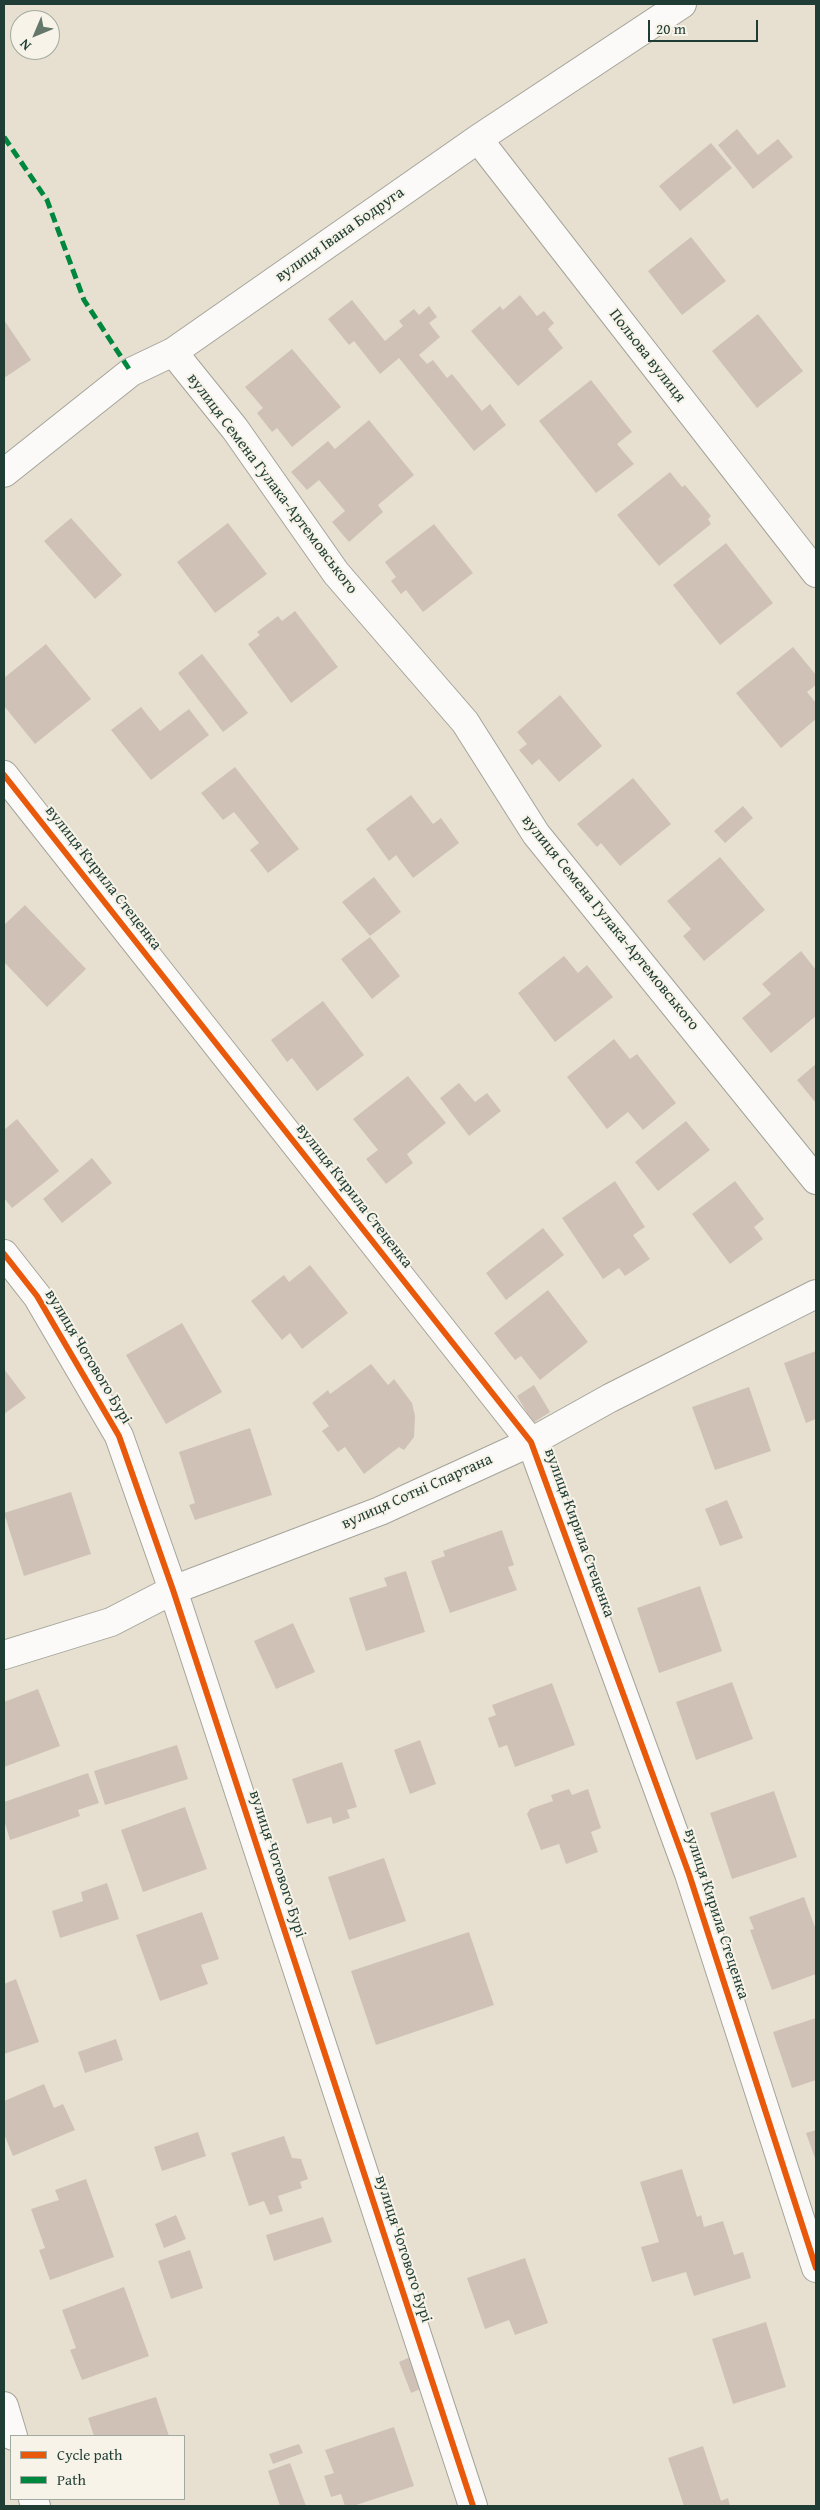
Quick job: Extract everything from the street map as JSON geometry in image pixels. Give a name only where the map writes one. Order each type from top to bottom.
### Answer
[{"type":"street","name":"вулиця Івана Бодруга","points":[[4,473],[131,372],[173,352],[478,139],[682,4]]},
{"type":"street","name":"Польова вулиця","points":[[478,139],[816,573]]},
{"type":"street","name":"вулиця Семена Гулака-Артемовського","points":[[173,352],[235,429],[336,573],[466,722],[536,834],[816,1180]]},
{"type":"street","name":"вулиця Кирила Стеценка","points":[[4,775],[531,1442],[690,1874],[816,2268]]},
{"type":"street","name":"вулиця Чотового Бурі","points":[[4,1254],[37,1296],[119,1436],[173,1590],[473,2506]]},
{"type":"street","name":"вулиця Сотні Спартана","points":[[4,1655],[111,1622],[173,1590],[380,1511],[531,1442],[610,1398],[816,1294]]},
{"type":"street","points":[[4,2406],[13,2435]]},
{"type":"building","points":[[737,129],[758,155],[778,139],[793,157],[753,189],[718,145]]},
{"type":"building","points":[[711,143],[732,168],[680,211],[659,186]]},
{"type":"building","points":[[691,237],[726,281],[682,315],[648,271]]},
{"type":"building","points":[[520,295],[537,316],[544,311],[554,323],[548,329],[563,348],[518,386],[471,331],[500,306],[503,310]]},
{"type":"building","points":[[352,300],[385,341],[403,326],[399,321],[414,309],[419,315],[429,306],[437,317],[429,323],[440,337],[419,355],[427,364],[433,360],[447,378],[452,374],[482,411],[490,404],[506,425],[474,451],[399,358],[380,374],[354,341],[349,345],[328,319]]},
{"type":"building","points":[[758,314],[803,371],[757,408],[712,351]]},
{"type":"building","points":[[4,320],[31,360],[4,378]]},
{"type":"building","points":[[292,349],[341,407],[292,447],[277,428],[272,432],[257,413],[263,408],[245,387]]},
{"type":"building","points":[[591,380],[632,432],[617,444],[634,464],[596,493],[539,421]]},
{"type":"building","points":[[369,420],[414,475],[378,505],[383,512],[349,542],[332,522],[345,511],[319,480],[307,490],[291,472],[328,441],[335,449]]},
{"type":"building","points":[[670,472],[682,487],[685,485],[711,516],[708,519],[711,524],[659,566],[617,515]]},
{"type":"building","points":[[71,518],[122,575],[95,599],[44,541]]},
{"type":"building","points":[[228,523],[267,574],[215,613],[177,562]]},
{"type":"building","points":[[434,524],[473,573],[423,612],[406,590],[401,594],[391,581],[396,577],[385,562]]},
{"type":"building","points":[[726,543],[773,603],[720,645],[673,585]]},
{"type":"building","points":[[295,611],[338,667],[291,703],[248,644],[260,635],[257,632],[278,616],[282,621]]},
{"type":"building","points":[[46,644],[91,699],[35,744],[4,706],[4,678]]},
{"type":"building","points":[[793,647],[816,675],[816,685],[807,692],[816,703],[816,719],[781,748],[736,693]]},
{"type":"building","points":[[202,654],[248,713],[223,732],[178,673]]},
{"type":"building","points":[[560,695],[602,746],[559,782],[539,759],[532,765],[519,750],[527,744],[517,732]]},
{"type":"building","points":[[141,707],[160,731],[189,709],[209,735],[151,780],[111,730]]},
{"type":"building","points":[[235,767],[299,849],[268,873],[250,850],[259,843],[234,812],[223,820],[201,793]]},
{"type":"building","points":[[633,778],[671,824],[620,866],[601,843],[597,847],[577,824]]},
{"type":"building","points":[[411,795],[433,824],[441,818],[459,843],[413,878],[396,855],[389,861],[366,829]]},
{"type":"building","points":[[743,806],[753,818],[725,843],[714,831]]},
{"type":"building","points":[[720,857],[765,910],[704,961],[683,936],[691,929],[667,901]]},
{"type":"building","points":[[374,877],[401,912],[370,936],[342,902]]},
{"type":"building","points":[[25,905],[86,969],[47,1007],[4,962],[4,925]]},
{"type":"building","points":[[370,937],[400,976],[372,999],[341,959]]},
{"type":"building","points":[[801,951],[816,970],[816,1016],[771,1053],[742,1018],[771,994],[762,984]]},
{"type":"building","points":[[564,956],[578,973],[587,965],[613,997],[555,1042],[518,993]]},
{"type":"building","points":[[323,1001],[364,1055],[317,1091],[292,1058],[287,1062],[271,1040]]},
{"type":"building","points":[[614,1039],[630,1059],[637,1054],[676,1103],[643,1130],[628,1112],[607,1129],[567,1077]]},
{"type":"building","points":[[816,1064],[816,1103],[797,1080]]},
{"type":"building","points":[[408,1076],[446,1123],[407,1154],[413,1163],[386,1184],[366,1159],[378,1150],[353,1119]]},
{"type":"building","points":[[459,1083],[475,1102],[487,1093],[501,1111],[469,1136],[440,1098]]},
{"type":"building","points":[[17,1119],[59,1171],[12,1208],[4,1198],[4,1130]]},
{"type":"building","points":[[686,1121],[710,1150],[658,1191],[635,1162]]},
{"type":"building","points":[[92,1158],[112,1183],[62,1223],[43,1199]]},
{"type":"building","points":[[615,1181],[645,1227],[633,1235],[650,1259],[625,1276],[619,1268],[603,1279],[562,1218]]},
{"type":"building","points":[[735,1181],[764,1219],[754,1227],[763,1239],[730,1264],[692,1214]]},
{"type":"building","points":[[543,1228],[564,1255],[506,1300],[486,1273]]},
{"type":"building","points":[[310,1265],[348,1313],[302,1349],[290,1333],[282,1340],[251,1301],[284,1275],[289,1282]]},
{"type":"building","points":[[548,1290],[588,1342],[540,1380],[521,1356],[515,1360],[494,1333]]},
{"type":"building","points":[[182,1323],[222,1392],[166,1424],[126,1355]]},
{"type":"building","points":[[816,1351],[816,1419],[806,1423],[784,1363]]},
{"type":"building","points":[[371,1364],[388,1385],[394,1379],[412,1403],[415,1416],[414,1437],[404,1450],[399,1447],[364,1474],[345,1447],[338,1452],[322,1431],[329,1426],[312,1403],[328,1390],[330,1394]]},
{"type":"building","points":[[4,1369],[26,1398],[4,1414]]},
{"type":"building","points":[[534,1385],[550,1412],[533,1423],[517,1396]]},
{"type":"building","points":[[749,1387],[771,1451],[715,1470],[692,1407]]},
{"type":"building","points":[[250,1428],[272,1495],[195,1520],[189,1505],[195,1503],[179,1452]]},
{"type":"building","points":[[71,1492],[91,1554],[24,1576],[4,1513]]},
{"type":"building","points":[[727,1500],[743,1538],[720,1546],[705,1509]]},
{"type":"building","points":[[502,1530],[514,1565],[508,1567],[517,1590],[450,1613],[431,1561],[445,1556],[443,1551]]},
{"type":"building","points":[[406,1571],[425,1632],[366,1651],[349,1598],[387,1586],[384,1578]]},
{"type":"building","points":[[700,1586],[722,1651],[659,1673],[637,1608]]},
{"type":"building","points":[[293,1623],[315,1672],[276,1689],[254,1641]]},
{"type":"building","points":[[732,1682],[753,1739],[696,1760],[676,1702]]},
{"type":"building","points":[[552,1683],[575,1745],[515,1767],[507,1745],[499,1748],[488,1718],[496,1715],[492,1705]]},
{"type":"building","points":[[38,1689],[60,1746],[4,1767],[4,1702]]},
{"type":"building","points":[[420,1740],[436,1784],[410,1794],[394,1750]]},
{"type":"building","points":[[177,1745],[188,1779],[105,1805],[94,1771]]},
{"type":"building","points":[[342,1762],[357,1807],[347,1810],[350,1818],[333,1824],[331,1817],[307,1824],[292,1779]]},
{"type":"building","points":[[88,1773],[99,1803],[78,1810],[80,1816],[10,1840],[4,1820],[4,1802]]},
{"type":"building","points":[[569,1789],[572,1795],[588,1789],[601,1828],[591,1832],[598,1852],[566,1864],[559,1844],[541,1850],[527,1814],[530,1809],[553,1801],[551,1795]]},
{"type":"building","points":[[774,1791],[797,1857],[732,1879],[710,1813]]},
{"type":"building","points":[[185,1807],[207,1869],[143,1892],[121,1830]]},
{"type":"building","points":[[384,1858],[406,1921],[349,1940],[328,1877]]},
{"type":"building","points":[[107,1883],[119,1919],[60,1938],[52,1911],[83,1901],[81,1892]]},
{"type":"building","points":[[804,1897],[816,1930],[816,1974],[772,1990],[750,1930],[754,1929],[749,1917]]},
{"type":"building","points":[[202,1912],[219,1959],[201,1965],[208,1984],[160,2001],[136,1935]]},
{"type":"building","points":[[469,1932],[494,2005],[376,2045],[351,1971]]},
{"type":"building","points":[[16,1979],[39,2042],[4,2054],[4,1984]]},
{"type":"building","points":[[816,2018],[816,2080],[792,2088],[773,2032]]},
{"type":"building","points":[[116,2039],[123,2060],[85,2073],[78,2052]]},
{"type":"building","points":[[44,2084],[54,2108],[63,2104],[75,2130],[13,2156],[4,2134],[4,2101]]},
{"type":"building","points":[[816,2130],[816,2161],[806,2133]]},
{"type":"building","points":[[198,2132],[206,2156],[162,2171],[154,2147]]},
{"type":"building","points":[[284,2136],[292,2158],[301,2159],[308,2179],[300,2182],[302,2188],[278,2196],[283,2211],[270,2215],[264,2201],[249,2206],[231,2153]]},
{"type":"building","points":[[682,2169],[697,2217],[701,2215],[704,2227],[723,2221],[734,2255],[743,2252],[751,2278],[694,2296],[686,2272],[652,2282],[641,2247],[659,2242],[640,2182]]},
{"type":"building","points":[[86,2179],[114,2257],[50,2280],[39,2250],[45,2248],[31,2209],[59,2200],[55,2190]]},
{"type":"building","points":[[176,2215],[186,2239],[164,2248],[155,2224]]},
{"type":"building","points":[[323,2217],[332,2242],[274,2261],[266,2235]]},
{"type":"building","points":[[190,2250],[203,2288],[171,2299],[158,2261]]},
{"type":"building","points":[[525,2258],[548,2323],[515,2335],[509,2320],[485,2329],[467,2278]]},
{"type":"building","points":[[124,2287],[149,2356],[82,2380],[70,2350],[76,2348],[62,2310]]},
{"type":"building","points":[[766,2322],[786,2387],[733,2404],[712,2339]]},
{"type":"building","points":[[415,2355],[427,2386],[411,2393],[399,2362]]},
{"type":"building","points":[[156,2397],[169,2435],[94,2435],[88,2418]]},
{"type":"building","points":[[394,2427],[414,2486],[353,2506],[345,2506],[341,2494],[331,2497],[324,2476],[334,2473],[325,2450]]},
{"type":"building","points":[[299,2444],[303,2453],[273,2464],[269,2454]]},
{"type":"building","points":[[703,2446],[721,2501],[728,2498],[730,2506],[684,2506],[668,2458]]},
{"type":"building","points":[[290,2463],[306,2506],[280,2506],[268,2471]]},
{"type":"marked path","points":[[4,137],[47,200],[84,300],[131,372]]},
{"type":"cycle path","points":[[4,775],[531,1442],[689,1874],[816,2268]]},
{"type":"cycle path","points":[[4,1254],[37,1296],[119,1436],[173,1590],[473,2506]]}]
